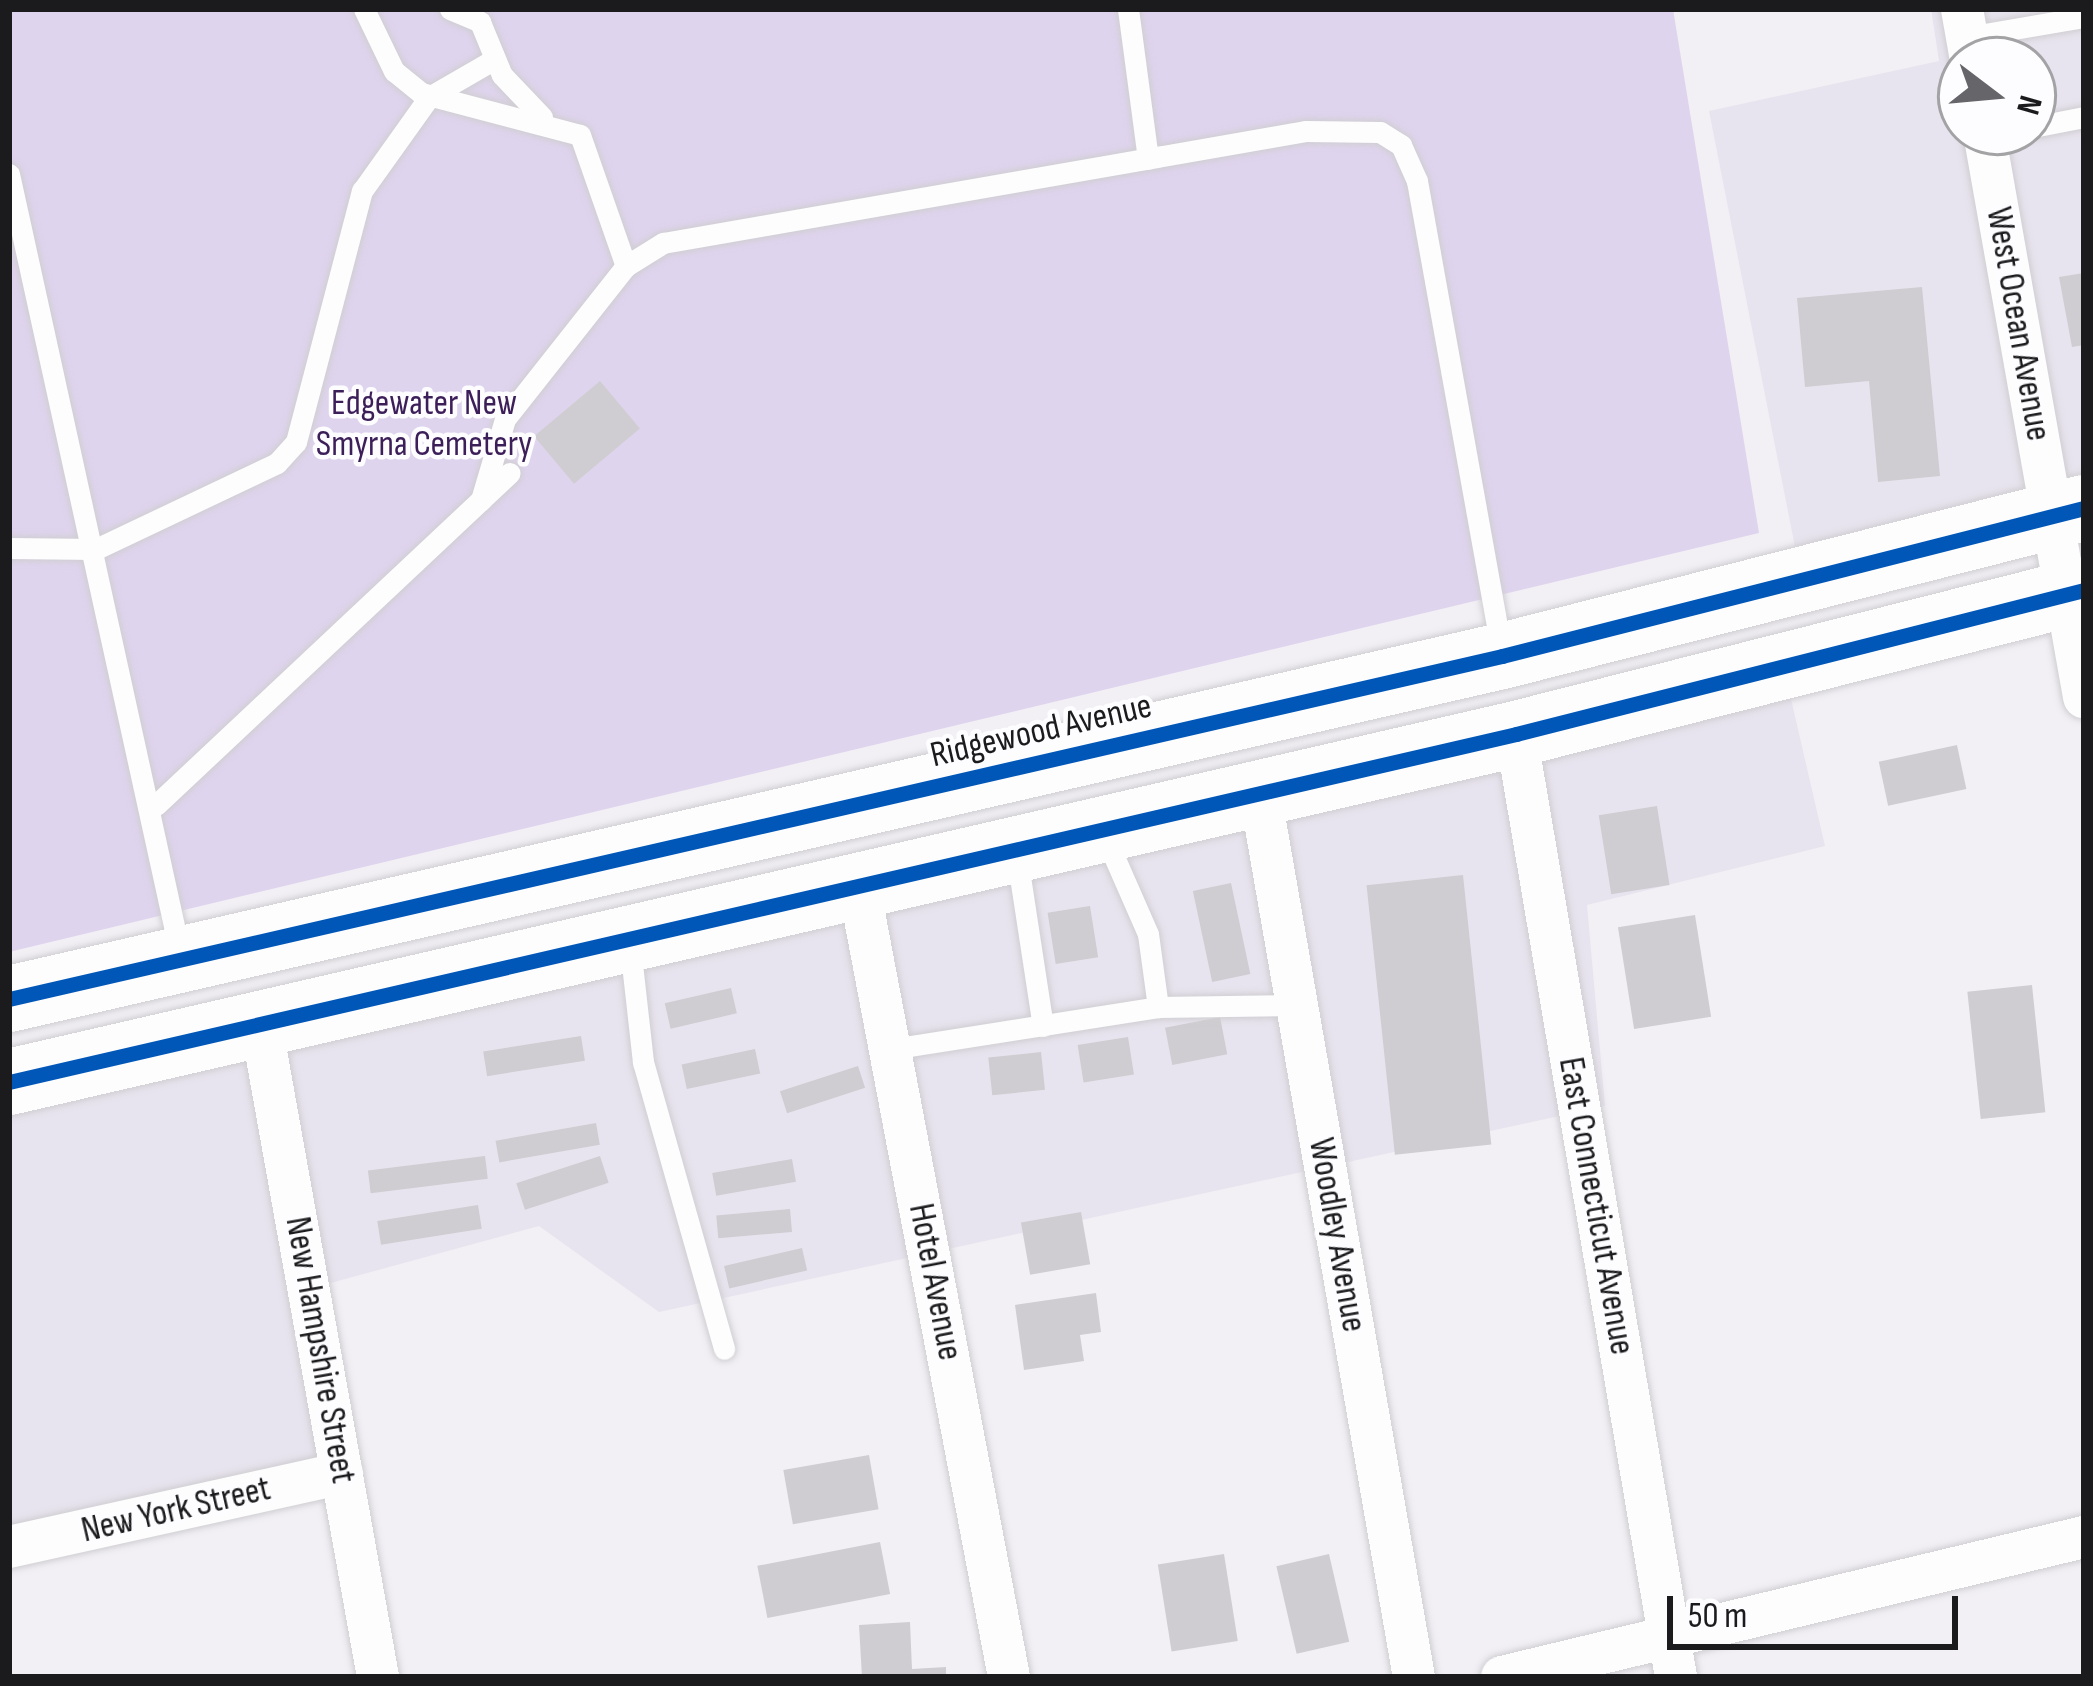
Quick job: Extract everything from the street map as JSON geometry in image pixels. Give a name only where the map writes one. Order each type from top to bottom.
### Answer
[{"type":"main road","name":"Ridgewood Avenue","points":[[9,999],[1502,656],[2068,512]]},
{"type":"main road","points":[[9,1082],[1516,734],[2075,592]]},
{"type":"main road","points":[[275,1020],[296,993],[330,969],[710,877],[753,829]]},
{"type":"main road","points":[[9,1048],[146,1011],[182,960]]},
{"type":"street","name":"West Ocean Avenue","points":[[1996,156],[2068,512],[2084,697]]},
{"type":"street","name":"East Connecticut Avenue","points":[[1516,734],[1676,1677]]},
{"type":"street","name":"Woodley Avenue","points":[[1260,793],[1414,1677]]},
{"type":"street","name":"Hotel Avenue","points":[[859,887],[1009,1677]]},
{"type":"street","name":"New Hampshire Street","points":[[275,1020],[342,1473],[378,1677]]},
{"type":"street","name":"New York Street","points":[[9,1547],[342,1473]]},
{"type":"street","points":[[1502,1677],[2084,1537]]},
{"type":"lane","points":[[364,9],[394,71],[430,97],[544,119],[580,135],[598,161],[626,266]]},
{"type":"lane","points":[[450,9],[480,22],[493,60],[544,119]]},
{"type":"lane","points":[[1128,9],[1148,159]]},
{"type":"lane","points":[[1967,35],[2084,17]]},
{"type":"lane","points":[[9,548],[96,549],[252,479],[296,442],[362,191],[430,97],[493,60]]},
{"type":"lane","points":[[481,500],[505,419],[626,266],[663,243],[1306,131],[1380,132],[1401,145],[1417,181],[1502,656]]},
{"type":"lane","points":[[9,173],[156,805],[182,960]]},
{"type":"lane","points":[[156,805],[510,473]]},
{"type":"lane","points":[[1103,830],[1148,934],[1158,1007]]},
{"type":"lane","points":[[1015,850],[1043,1026]]},
{"type":"lane","points":[[630,939],[643,1062],[724,1349]]},
{"type":"lane","points":[[891,1049],[1158,1007],[1297,1005]]},
{"type":"shaded area","points":[[1931,9],[2084,9],[2084,473],[1795,547],[1709,111],[1937,61],[1937,156],[2057,156],[2057,36],[1937,36],[1937,48]]},
{"type":"shaded area","points":[[1788,686],[1825,846],[1587,905],[1605,1106],[659,1312],[539,1226],[327,1284],[359,1461],[9,1540],[9,1103]]},
{"type":"green space","name":"Edgewater New Smyrna Cemetery","points":[[9,9],[1673,9],[1759,533],[9,952]]},
{"type":"building","points":[[2084,273],[2084,345],[2072,347],[2059,277]]},
{"type":"building","points":[[1922,287],[1940,476],[1878,482],[1869,381],[1805,387],[1797,298]]},
{"type":"building","points":[[600,381],[640,428],[574,484],[534,436]]},
{"type":"building","points":[[1957,745],[1966,789],[1888,806],[1879,762]]},
{"type":"building","points":[[1657,806],[1670,885],[1611,894],[1599,815]]},
{"type":"building","points":[[1463,875],[1491,1145],[1395,1155],[1367,885]]},
{"type":"building","points":[[1231,883],[1250,974],[1212,982],[1193,891]]},
{"type":"building","points":[[1090,906],[1098,957],[1056,964],[1048,913]]},
{"type":"building","points":[[1695,915],[1711,1017],[1634,1029],[1618,927]]},
{"type":"building","points":[[2032,985],[2045,1112],[1981,1119],[1967,992]]},
{"type":"building","points":[[731,988],[737,1013],[671,1029],[665,1003]]},
{"type":"building","points":[[1220,1017],[1227,1054],[1172,1065],[1165,1028]]},
{"type":"building","points":[[581,1036],[585,1061],[487,1076],[483,1051]]},
{"type":"building","points":[[1128,1037],[1134,1075],[1084,1083],[1078,1045]]},
{"type":"building","points":[[755,1049],[760,1073],[687,1089],[682,1065]]},
{"type":"building","points":[[1041,1052],[1045,1090],[992,1095],[988,1058]]},
{"type":"building","points":[[858,1066],[865,1088],[787,1113],[780,1091]]},
{"type":"building","points":[[596,1123],[600,1145],[499,1162],[496,1141]]},
{"type":"building","points":[[485,1156],[488,1179],[371,1193],[368,1170]]},
{"type":"building","points":[[600,1156],[609,1183],[525,1210],[516,1183]]},
{"type":"building","points":[[792,1159],[796,1182],[716,1196],[712,1173]]},
{"type":"building","points":[[478,1205],[482,1229],[381,1245],[377,1221]]},
{"type":"building","points":[[790,1209],[792,1232],[718,1238],[716,1215]]},
{"type":"building","points":[[1081,1212],[1090,1264],[1030,1275],[1021,1223]]},
{"type":"building","points":[[802,1248],[807,1270],[729,1288],[724,1266]]},
{"type":"building","points":[[1096,1293],[1101,1332],[1080,1335],[1084,1361],[1024,1370],[1015,1305]]},
{"type":"building","points":[[869,1455],[879,1509],[793,1524],[783,1470]]},
{"type":"building","points":[[880,1542],[890,1594],[767,1618],[757,1566]]},
{"type":"building","points":[[1224,1554],[1238,1641],[1172,1651],[1158,1564]]},
{"type":"building","points":[[1329,1554],[1349,1642],[1297,1654],[1276,1566]]},
{"type":"building","points":[[910,1622],[912,1669],[946,1667],[946,1677],[862,1677],[859,1625]]},
{"type":"cycle path","points":[[9,999],[1502,656],[2084,508]]},
{"type":"cycle path","points":[[9,1082],[1516,734],[2084,590]]}]
